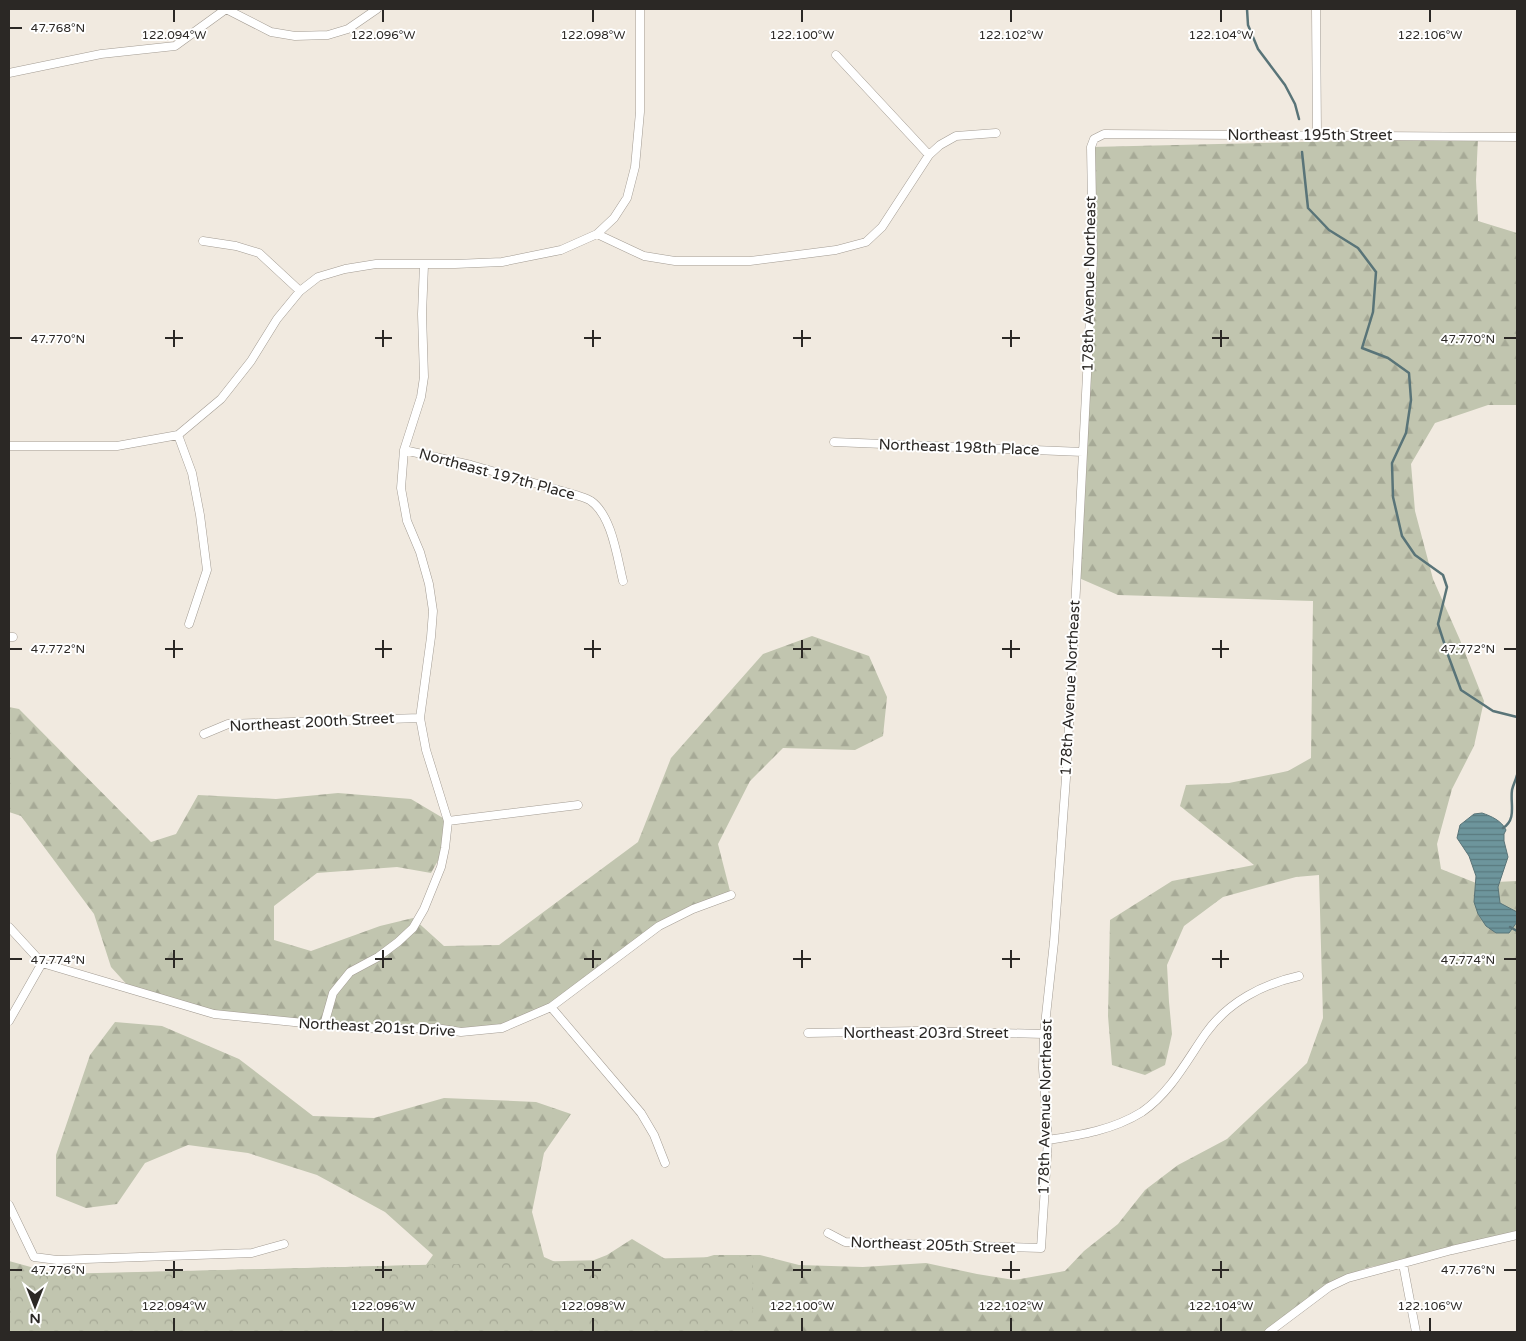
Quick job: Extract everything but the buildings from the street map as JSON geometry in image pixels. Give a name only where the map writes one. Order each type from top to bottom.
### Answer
[{"type":"street","points":[[9,73],[101,54],[175,46],[226,9],[270,32],[295,36],[328,35],[348,28],[377,9]]},
{"type":"street","points":[[9,446],[117,446],[178,435],[221,399],[251,360],[277,319],[300,291],[318,277],[346,269],[376,264],[424,265],[502,262],[561,250],[597,234],[614,218],[627,198],[635,167],[640,112],[640,9]]},
{"type":"street","points":[[1316,9],[1317,135]]},
{"type":"street","points":[[836,55],[929,155]]},
{"type":"street","points":[[597,234],[644,256],[675,261],[750,261],[836,250],[866,242],[882,227],[929,155],[948,139],[956,136],[996,133]]},
{"type":"street","name":"Northeast 195th Street","points":[[1104,134],[1517,137]]},
{"type":"street","name":"178th Avenue Northeast","points":[[1041,1248],[1048,1140],[1043,1068],[1044,1034],[1054,942],[1067,764],[1093,258],[1091,148],[1094,139],[1104,134]]},
{"type":"street","points":[[203,241],[236,246],[259,253],[300,291]]},
{"type":"street","points":[[324,1025],[333,993],[350,972],[378,957],[413,928],[424,909],[441,867],[448,821],[426,750],[420,718],[433,611],[429,584],[420,552],[407,521],[402,488],[404,450],[421,397],[424,377],[422,314],[424,265]]},
{"type":"street","points":[[178,435],[192,473],[200,516],[206,570],[189,624]]},
{"type":"street","name":"Northeast 198th Place","points":[[834,442],[1083,452]]},
{"type":"street","name":"Northeast 197th Place","points":[[404,450],[472,465],[591,501],[601,512],[610,528],[623,581]]},
{"type":"street","name":"Northeast 200th Street","points":[[204,734],[228,724],[420,718]]},
{"type":"street","points":[[448,821],[578,805]]},
{"type":"street","name":"Northeast 201st Drive","points":[[42,963],[214,1014],[385,1029],[436,1028],[461,1032],[502,1028],[551,1008],[659,926],[693,909],[731,895]]},
{"type":"street","points":[[9,927],[42,963],[9,1021]]},
{"type":"street","points":[[1048,1140],[1091,1134],[1121,1123],[1143,1111],[1170,1086],[1188,1063],[1207,1032],[1221,1017],[1262,987],[1299,976]]},
{"type":"street","points":[[551,1008],[641,1113],[654,1135],[665,1163]]},
{"type":"street","name":"Northeast 203rd Street","points":[[808,1033],[918,1031],[1044,1034]]},
{"type":"street","points":[[9,1205],[34,1257],[57,1260],[252,1254],[284,1244]]},
{"type":"street","name":"Northeast 205th Street","points":[[828,1232],[845,1242],[1041,1248]]},
{"type":"street","points":[[1269,1332],[1329,1287],[1367,1272],[1517,1235]]},
{"type":"street","points":[[1403,1264],[1416,1332]]},
{"type":"green space","points":[[1478,138],[1476,180],[1478,221],[1517,233],[1517,405],[1488,405],[1435,423],[1411,464],[1415,511],[1433,579],[1484,701],[1474,746],[1452,789],[1437,844],[1441,869],[1476,883],[1517,881],[1517,1235],[1366,1268],[1327,1285],[1268,1332],[9,1332],[9,1261],[56,1274],[426,1265],[433,1255],[385,1212],[317,1175],[248,1153],[188,1145],[145,1163],[117,1204],[86,1208],[56,1196],[56,1155],[90,1055],[115,1022],[162,1026],[239,1059],[313,1116],[374,1118],[444,1098],[536,1102],[571,1114],[544,1153],[532,1212],[544,1257],[571,1269],[607,1255],[632,1239],[677,1266],[714,1255],[760,1255],[799,1265],[863,1267],[926,1263],[1014,1280],[1065,1271],[1084,1251],[1118,1224],[1145,1190],[1178,1165],[1227,1139],[1307,1063],[1323,1018],[1319,875],[1296,877],[1223,897],[1184,926],[1167,965],[1172,1034],[1165,1065],[1145,1075],[1112,1065],[1108,1016],[1110,920],[1172,881],[1254,865],[1180,806],[1186,785],[1229,783],[1288,771],[1311,758],[1313,601],[1118,595],[1072,575],[1079,522],[1093,258],[1091,147]]},
{"type":"green space","points":[[812,636],[869,656],[887,697],[883,736],[855,750],[783,748],[750,781],[718,844],[731,895],[659,926],[551,1007],[502,1028],[385,1029],[214,1014],[130,988],[111,967],[94,914],[21,816],[9,812],[9,707],[19,709],[151,842],[176,834],[198,795],[276,799],[338,793],[411,799],[448,821],[445,848],[431,873],[397,867],[317,873],[274,906],[274,940],[311,951],[380,926],[413,918],[444,946],[499,945],[638,842],[671,758],[763,654]]},
{"type":"green space","points":[[753,1256],[752,1332],[9,1332],[9,1276]]},
{"type":"water","points":[[1482,813],[1499,821],[1506,830],[1504,841],[1508,857],[1498,887],[1500,903],[1517,912],[1517,922],[1509,933],[1496,933],[1486,926],[1478,914],[1474,902],[1476,876],[1469,856],[1457,838],[1460,825],[1474,814]]},
{"type":"waterway","points":[[1247,9],[1248,25],[1258,49],[1285,85],[1295,104],[1299,119]]},
{"type":"waterway","points":[[1302,152],[1308,208],[1329,230],[1358,248],[1376,272],[1373,312],[1362,348],[1388,358],[1409,373],[1411,400],[1406,433],[1392,463],[1393,497],[1402,536],[1415,555],[1443,575],[1447,587],[1438,624],[1461,690],[1493,711],[1517,717]]},
{"type":"waterway","points":[[1503,828],[1510,820],[1512,790],[1517,775]]},
{"type":"waterway","points":[[1510,927],[1517,931]]}]
